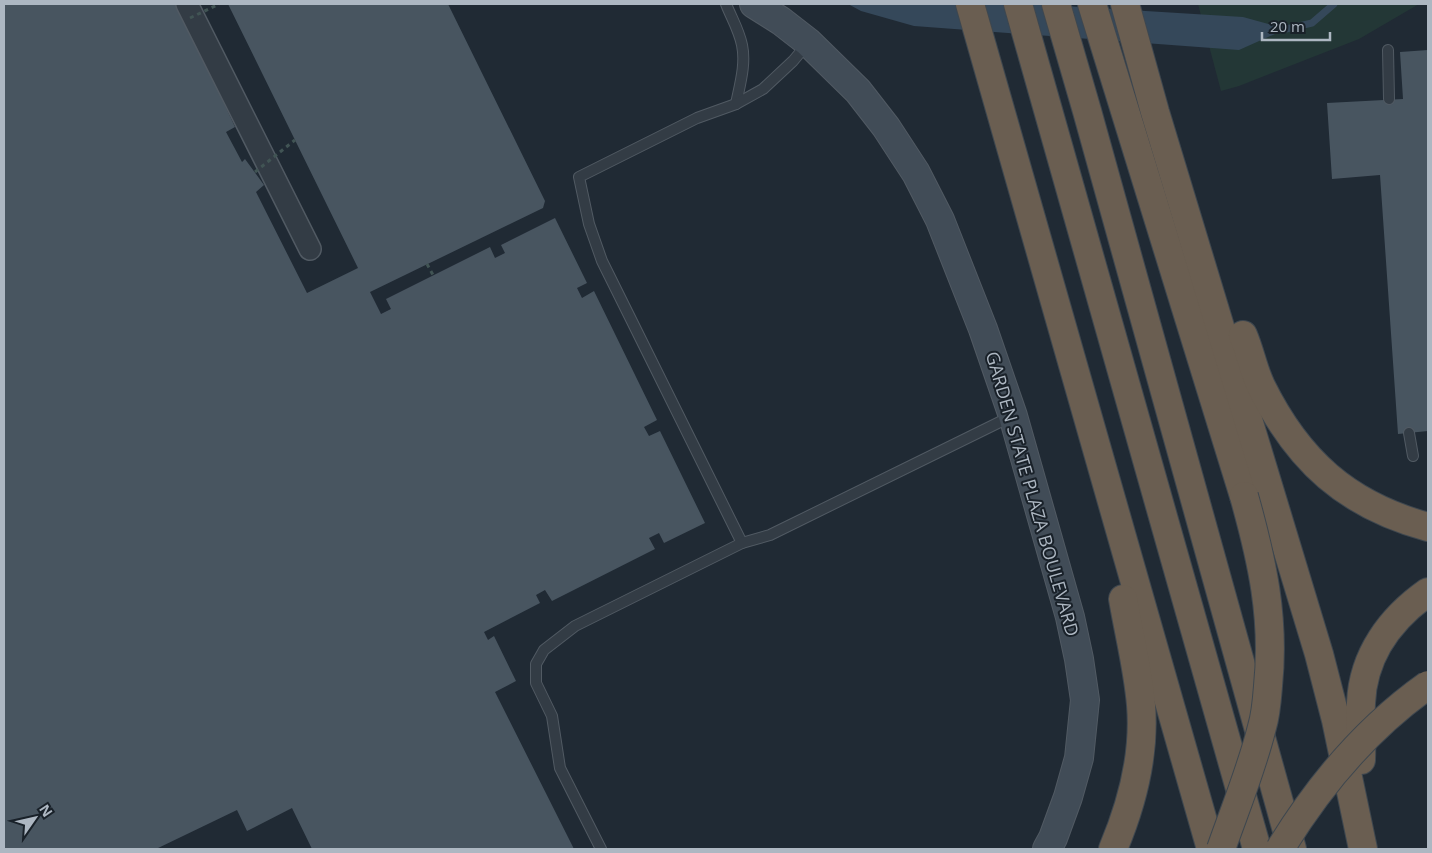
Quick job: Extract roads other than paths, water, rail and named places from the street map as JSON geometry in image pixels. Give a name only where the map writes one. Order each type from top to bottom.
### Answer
[{"type":"highway","points":[[970,4],[1211,849]]},
{"type":"highway","points":[[1018,4],[1258,849]]},
{"type":"highway","points":[[1056,4],[1292,849]]},
{"type":"highway","points":[[1092,4],[1244,496],[1262,563],[1267,590],[1271,641],[1270,672],[1262,726],[1221,849]]},
{"type":"highway","points":[[1125,4],[1155,112],[1175,172],[1319,654],[1336,720],[1363,849]]},
{"type":"highway","points":[[1175,172],[1245,340],[1260,384],[1282,423],[1310,459],[1345,490],[1367,504],[1390,515],[1428,527]]},
{"type":"highway","points":[[1102,472],[1129,637],[1137,671],[1141,706],[1141,739],[1137,772],[1128,810],[1114,849]]},
{"type":"highway","points":[[1357,822],[1361,753],[1360,701],[1369,661],[1386,631],[1400,614],[1428,592]]},
{"type":"highway","points":[[1280,849],[1307,808],[1349,755],[1372,731],[1428,685]]},
{"type":"street","name":"GARDEN STATE PLAZA BOULEVARD","points":[[754,4],[808,42],[858,91],[886,127],[916,173],[940,220],[983,329],[1013,416],[1070,617],[1085,700],[1078,758],[1068,797],[1053,838],[1046,849]]},
{"type":"street","points":[[189,11],[310,249]]},
{"type":"lane","points":[[726,4],[736,25],[742,45],[743,67],[736,104]]},
{"type":"lane","points":[[742,543],[602,261],[589,224],[579,177],[697,118],[736,104],[763,89],[793,61],[808,42]]},
{"type":"lane","points":[[1388,50],[1389,99]]},
{"type":"lane","points":[[600,849],[560,768],[552,716],[536,683],[536,664],[544,650],[576,626],[742,543],[770,535],[1013,416]]},
{"type":"lane","points":[[1409,433],[1413,456]]},
{"type":"water","points":[[848,4],[1032,4],[1243,17],[1286,29],[1239,50],[914,26],[861,11]]},
{"type":"waterway","points":[[1277,29],[1286,29],[1312,23],[1334,4]]}]
